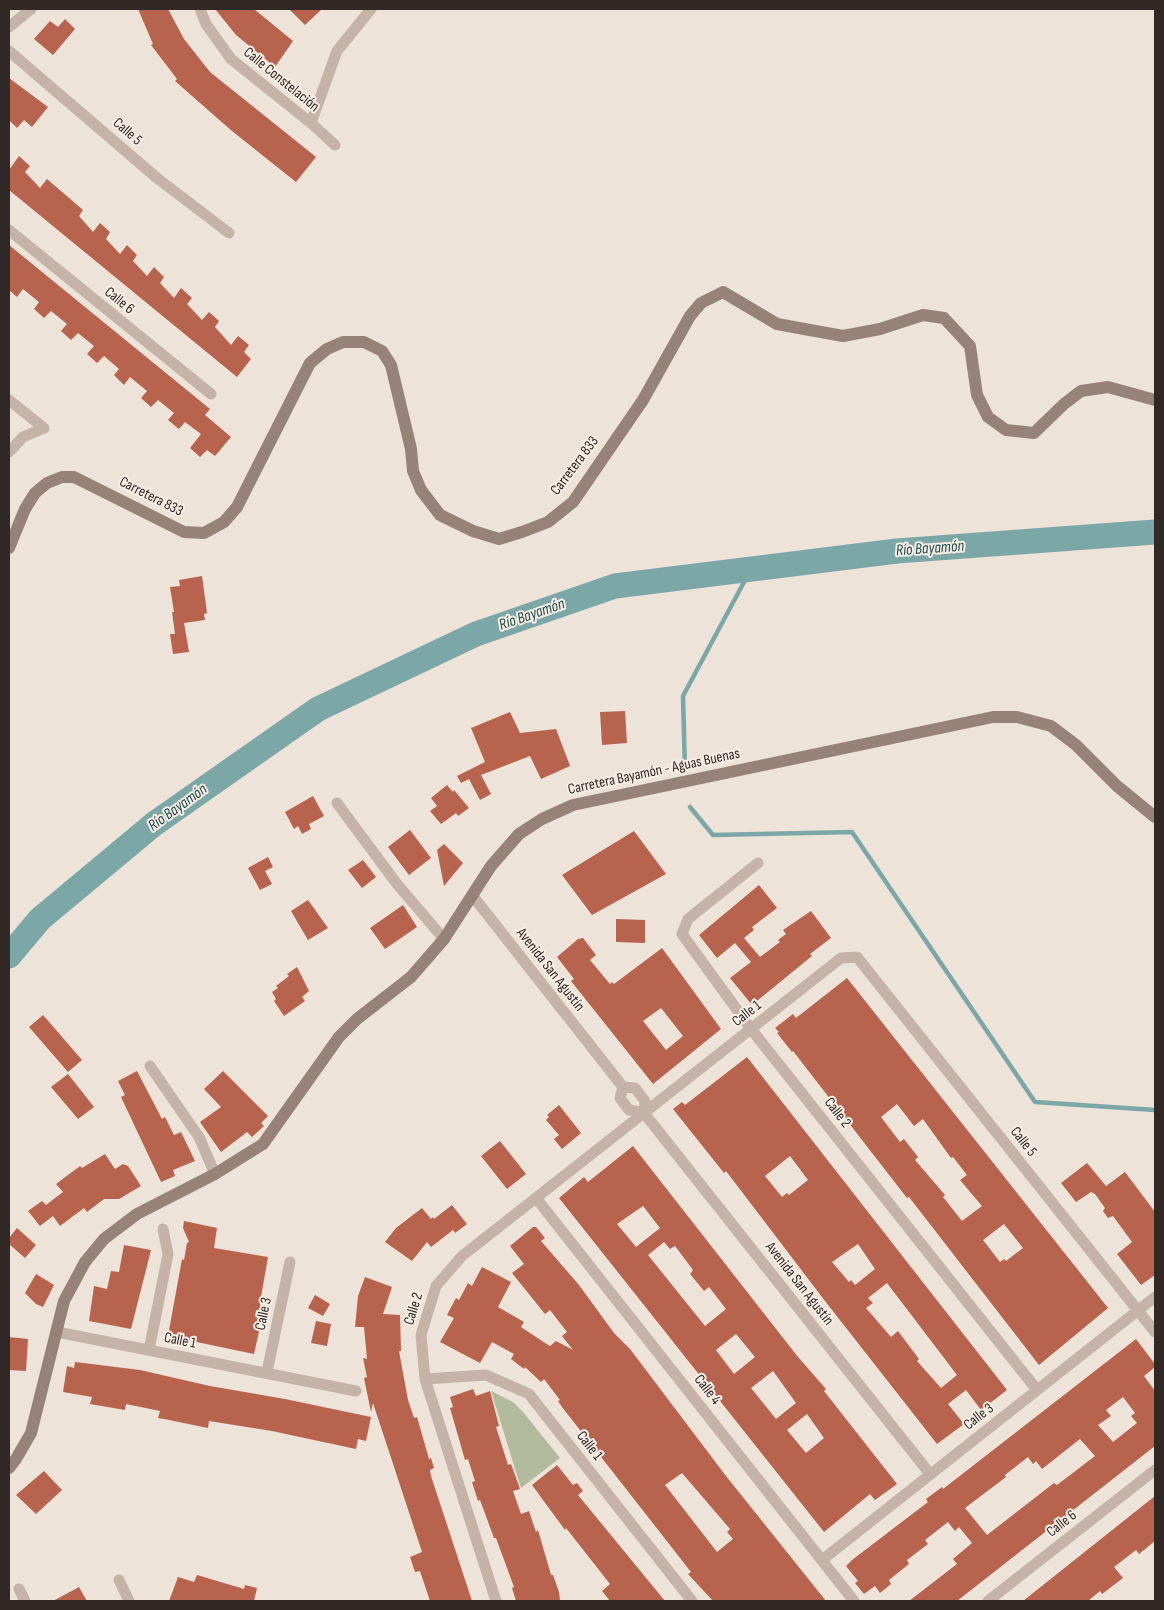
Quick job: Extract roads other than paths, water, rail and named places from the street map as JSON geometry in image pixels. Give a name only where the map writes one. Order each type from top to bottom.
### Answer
[{"type":"street","points":[[9,27],[31,9]]},
{"type":"street","name":"Calle Constelación","points":[[200,9],[206,24],[231,59],[311,123],[335,146]]},
{"type":"street","points":[[311,123],[337,51],[366,10]]},
{"type":"street","name":"Calle 5","points":[[9,51],[157,178],[229,233]]},
{"type":"street","name":"Calle 6","points":[[9,230],[211,394]]},
{"type":"street","name":"Carretera 833","points":[[9,548],[25,510],[35,494],[47,483],[62,477],[74,477],[184,532],[204,533],[224,522],[237,507],[310,363],[327,349],[343,342],[364,342],[382,351],[391,365],[411,449],[413,471],[421,490],[440,515],[474,531],[499,539],[522,532],[548,522],[572,502],[643,400],[690,316],[701,303],[723,292],[777,324],[842,336],[880,329],[923,315],[944,318],[970,346],[977,394],[988,417],[1006,430],[1034,433],[1064,404],[1081,391],[1108,387],[1155,400]]},
{"type":"street","points":[[9,400],[44,428],[23,437],[9,452]]},
{"type":"street","name":"Carretera Bayamón - Aguas Buenas","points":[[9,1468],[31,1433],[64,1301],[73,1281],[85,1262],[104,1239],[137,1214],[215,1174],[263,1144],[339,1037],[357,1019],[411,977],[444,939],[492,866],[519,834],[542,819],[573,805],[993,717],[1018,717],[1050,726],[1076,745],[1117,786],[1155,817]]},
{"type":"street","points":[[337,803],[398,884],[444,939]]},
{"type":"street","name":"Calle 2","points":[[758,863],[688,919],[682,934],[752,1029],[1037,1390]]},
{"type":"street","name":"Avenida San Agustín","points":[[472,895],[623,1087],[635,1088],[644,1101],[644,1113],[930,1474]]},
{"type":"street","name":"Calle 1","points":[[644,1113],[841,958],[857,956],[868,971]]},
{"type":"street","name":"Calle 5","points":[[868,971],[1155,1332]]},
{"type":"street","points":[[150,1066],[199,1137],[215,1174]]},
{"type":"street","name":"Avenida San Agustín","points":[[623,1087],[620,1098],[629,1110],[644,1113]]},
{"type":"street","name":"Calle 2","points":[[496,1601],[425,1380],[421,1335],[436,1286],[462,1256],[644,1113]]},
{"type":"street","name":"Calle 4","points":[[536,1198],[854,1601]]},
{"type":"street","points":[[149,1350],[168,1254],[164,1229]]},
{"type":"street","name":"Calle 3","points":[[267,1372],[290,1262]]},
{"type":"street","name":"Calle 3","points":[[822,1560],[1155,1297]]},
{"type":"street","name":"Calle 1","points":[[57,1332],[356,1391]]},
{"type":"street","name":"Calle 1","points":[[425,1380],[486,1375],[529,1394],[692,1601]]},
{"type":"street","name":"Calle 6","points":[[988,1601],[1155,1470]]},
{"type":"street","points":[[119,1580],[129,1601]]},
{"type":"street","points":[[19,1589],[25,1601]]},
{"type":"waterway","name":"Río Bayamón","points":[[9,956],[40,919],[154,824],[318,709],[476,634],[615,586],[897,551],[1155,532]]},
{"type":"waterway","points":[[685,771],[683,696],[751,569]]},
{"type":"waterway","points":[[690,807],[713,835],[852,832],[1035,1102],[1155,1110]]}]
